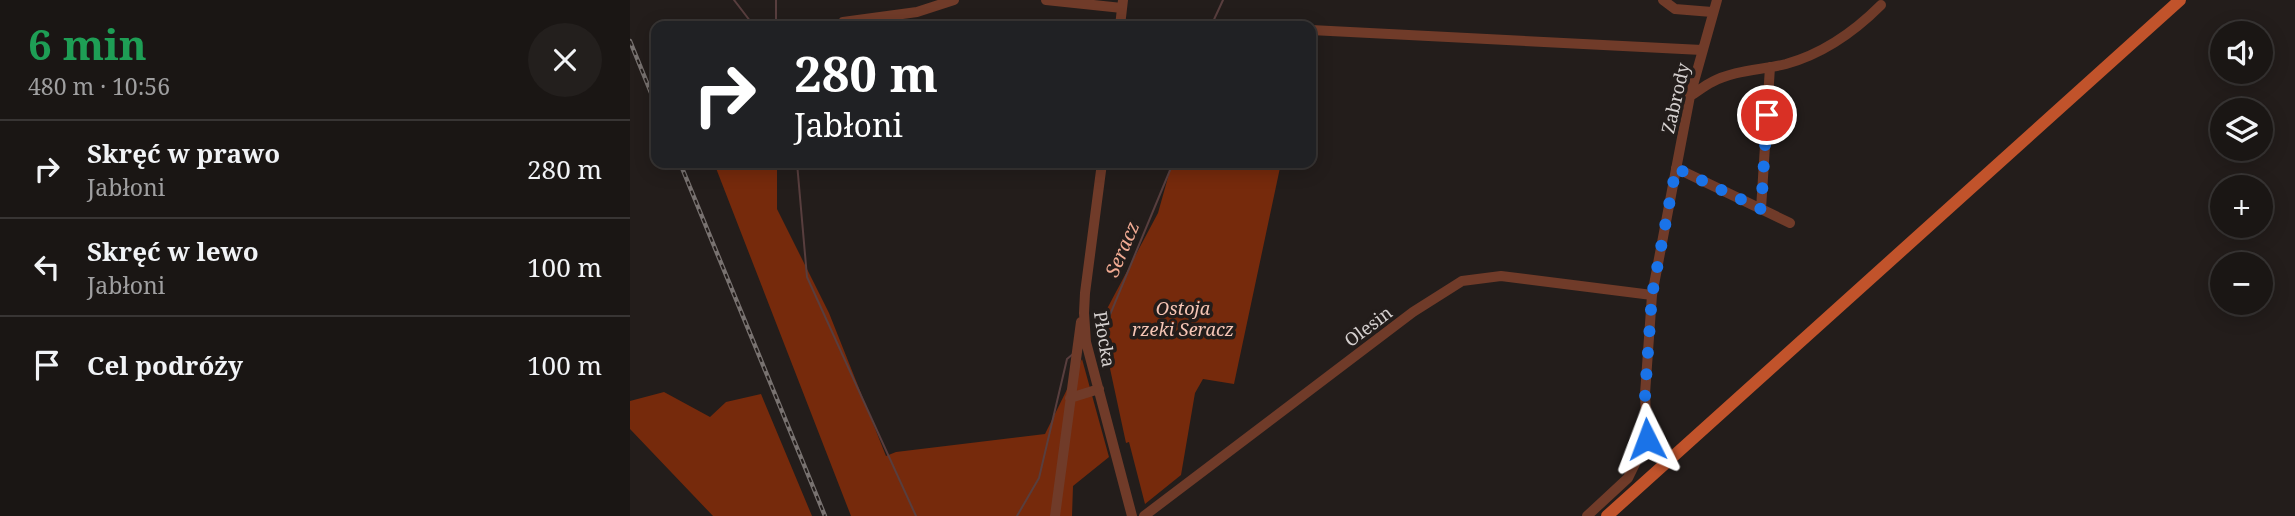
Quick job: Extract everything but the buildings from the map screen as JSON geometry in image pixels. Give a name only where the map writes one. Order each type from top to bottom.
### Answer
[{"type":"main road","points":[[1607,516],[2180,0]]},
{"type":"street","points":[[850,21],[917,12],[954,0]]},
{"type":"street","points":[[1046,0],[1123,4]]},
{"type":"street","points":[[1663,0],[1675,9],[1712,12]]},
{"type":"street","name":"Zabrody","points":[[1587,516],[1628,478],[1647,439],[1645,394],[1652,295],[1690,96],[1717,0]]},
{"type":"street","points":[[1690,96],[1714,81],[1789,63],[1836,42],[1881,5]]},
{"type":"street","points":[[1316,30],[1702,50]]},
{"type":"street","points":[[1761,209],[1770,67]]},
{"type":"street","name":"Płocka","points":[[1101,168],[1084,313],[1086,342],[1132,516]]},
{"type":"street","points":[[1676,168],[1790,223]]},
{"type":"street","name":"Olesin","points":[[1144,516],[1413,312],[1462,281],[1501,276],[1652,295]]},
{"type":"street","points":[[1055,516],[1079,332],[1084,313]]},
{"type":"street","points":[[1070,398],[1098,389]]},
{"type":"green space","points":[[716,168],[777,168],[777,209],[829,313],[886,456],[896,452],[1045,434],[1082,359],[1109,457],[1073,486],[1072,516],[851,516]]},
{"type":"green space","name":"Ostoja rzeki Seracz","points":[[1171,168],[1280,168],[1234,384],[1203,379],[1195,393],[1181,475],[1145,504],[1129,442],[1126,443],[1100,322],[1158,213]]},
{"type":"green space","points":[[664,392],[710,417],[726,402],[761,394],[812,516],[713,516],[630,429],[630,401]]},
{"type":"waterway","points":[[734,0],[750,21]]},
{"type":"waterway","points":[[776,0],[776,21]]},
{"type":"waterway","name":"Seracz","points":[[1213,21],[1223,0]]},
{"type":"waterway","points":[[797,168],[807,277],[916,516]]},
{"type":"waterway","name":"Seracz","points":[[1097,346],[1171,168]]},
{"type":"waterway","name":"Seracz","points":[[1017,516],[1039,478],[1067,359],[1073,354]]},
{"type":"railway","points":[[630,41],[651,93]]},
{"type":"railway","points":[[682,168],[825,516]]},
{"type":"route","points":[[1647,439],[1645,394],[1652,295],[1676,168],[1761,209],[1767,115]]}]
